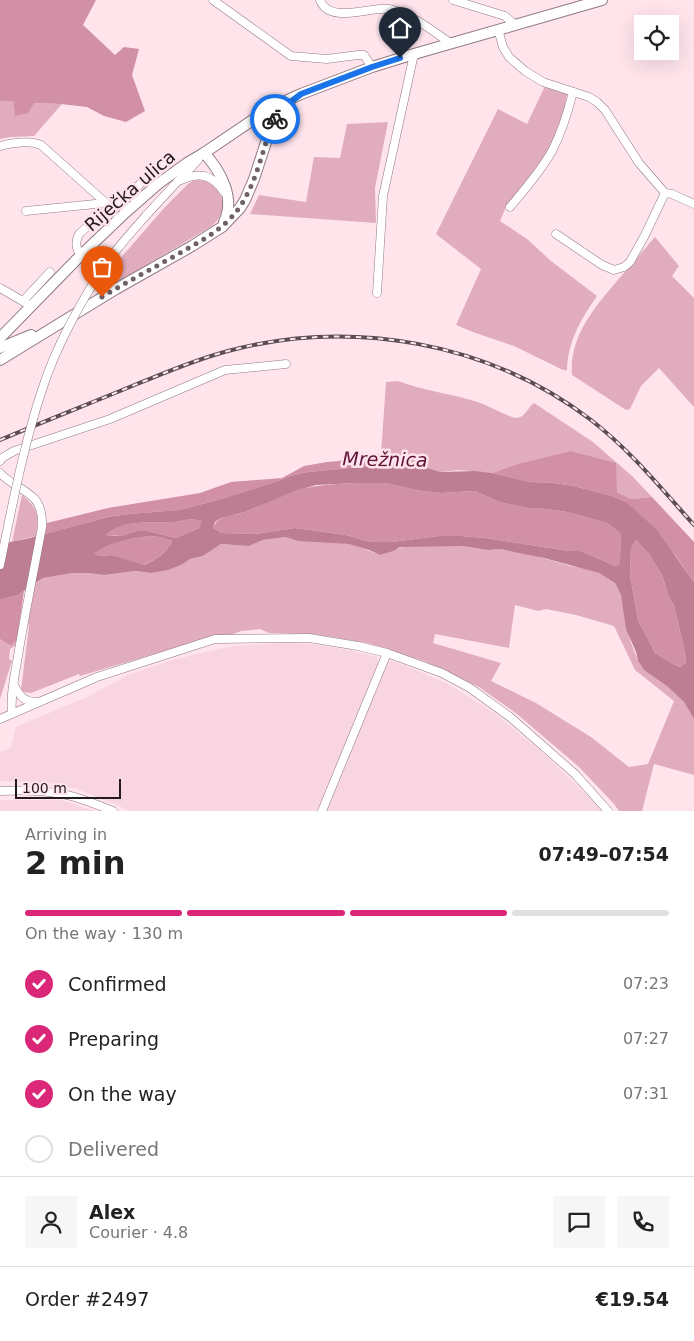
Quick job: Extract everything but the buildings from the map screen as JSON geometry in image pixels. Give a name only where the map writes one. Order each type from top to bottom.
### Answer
[{"type":"main road","name":"Riječka ulica","points":[[0,338],[27,304],[158,184],[272,108],[301,94],[372,67],[602,0]]},
{"type":"main road","name":"Riječka ulica","points":[[0,360],[222,227],[245,200],[271,127],[279,113],[301,94]]},
{"type":"main road","points":[[204,153],[222,177],[225,186],[228,214],[222,227]]},
{"type":"main road","points":[[0,348],[59,323]]},
{"type":"street","points":[[213,0],[291,56],[327,59],[364,55],[372,67]]},
{"type":"street","points":[[320,0],[327,9],[337,13],[388,8],[404,14],[450,43]]},
{"type":"street","points":[[453,0],[504,16],[515,25]]},
{"type":"street","points":[[498,29],[508,57],[543,82],[589,97],[605,110],[639,163],[664,193],[672,194],[694,204]]},
{"type":"street","points":[[377,293],[383,196],[414,54]]},
{"type":"street","points":[[510,208],[537,174],[552,151],[566,121],[573,92]]},
{"type":"street","points":[[0,146],[20,142],[41,145],[107,205]]},
{"type":"street","points":[[0,565],[23,458],[42,389],[70,322],[103,267],[138,224],[204,153]]},
{"type":"street","points":[[26,211],[107,205],[114,207],[164,163]]},
{"type":"street","points":[[177,182],[190,176],[207,176],[218,184],[227,196]]},
{"type":"street","points":[[556,234],[602,265],[614,270],[624,267],[630,262],[645,235],[664,193]]},
{"type":"street","points":[[81,255],[76,246],[76,239],[107,205]]},
{"type":"street","points":[[0,288],[27,304],[50,272]]},
{"type":"street","points":[[0,461],[14,451],[110,418],[225,370],[286,364]]},
{"type":"street","points":[[0,473],[4,478],[35,498],[40,505],[43,516],[11,707],[5,716]]},
{"type":"street","points":[[5,716],[97,677],[215,640],[309,638],[387,653],[442,673],[470,688],[510,717],[575,774],[608,811]]},
{"type":"street","points":[[322,811],[387,653]]},
{"type":"street","points":[[14,685],[24,699],[30,702],[38,702]]},
{"type":"street","points":[[0,791],[29,790],[63,794],[114,811]]},
{"type":"shaded area","points":[[0,0],[96,0],[83,25],[115,55],[124,47],[139,49],[132,75],[145,111],[126,122],[104,116],[87,107],[34,103],[28,113],[15,116],[13,101],[0,101]]},
{"type":"shaded area","points":[[545,86],[567,94],[562,121],[543,162],[506,207],[500,221],[527,239],[551,261],[597,296],[576,331],[570,349],[567,370],[563,370],[514,346],[456,325],[481,269],[436,234],[498,109],[527,124]]},
{"type":"shaded area","points":[[0,101],[13,101],[15,115],[34,103],[62,104],[34,136],[0,139]]},
{"type":"shaded area","points":[[388,122],[375,188],[376,223],[250,214],[259,195],[306,202],[314,157],[340,158],[347,124]]},
{"type":"shaded area","points":[[198,180],[209,181],[215,185],[219,192],[222,210],[216,222],[106,289],[99,286],[112,268],[165,207],[188,184]]},
{"type":"shaded area","points":[[655,237],[679,266],[672,276],[694,298],[694,407],[659,368],[641,386],[630,409],[626,410],[572,375],[572,361],[579,336],[592,313],[608,291]]},
{"type":"shaded area","points":[[398,381],[477,402],[515,418],[524,415],[534,403],[593,442],[632,476],[652,497],[631,499],[617,492],[570,451],[517,464],[492,473],[459,470],[441,472],[409,463],[393,454],[381,454],[386,382]]},
{"type":"shaded area","points":[[570,451],[616,463],[617,492],[631,499],[652,497],[694,542],[694,582],[675,555],[626,502],[612,496],[574,486],[530,482],[492,473],[517,464]]},
{"type":"shaded area","points":[[354,454],[393,454],[409,463],[399,462],[308,472],[179,510],[108,517],[45,534],[47,523],[108,508],[200,493],[231,482],[282,478],[304,466],[339,461]]},
{"type":"shaded area","points":[[399,462],[441,472],[475,471],[492,473],[530,482],[574,486],[612,496],[626,502],[656,529],[694,582],[694,719],[684,702],[668,687],[644,670],[638,661],[626,629],[621,595],[615,583],[599,573],[544,558],[500,549],[488,550],[462,546],[400,547],[380,555],[349,544],[298,541],[286,537],[263,540],[249,546],[221,544],[203,556],[190,559],[168,570],[151,573],[136,571],[104,575],[73,573],[43,578],[18,595],[0,600],[0,544],[108,517],[179,510],[308,472]],"holes":[[[386,483],[415,490],[441,493],[475,491],[499,502],[528,508],[567,512],[607,523],[620,532],[620,564],[616,566],[578,550],[569,551],[485,538],[439,536],[392,542],[370,542],[346,535],[295,528],[255,534],[222,533],[213,528],[215,522],[221,518],[245,512],[292,492],[316,485]],[[191,519],[202,521],[199,528],[176,538],[148,531],[136,531],[121,536],[106,535],[121,526],[129,524],[174,522]],[[151,536],[172,541],[164,553],[144,565],[120,557],[111,555],[99,556],[95,553],[115,543]],[[636,540],[649,554],[662,575],[669,597],[674,605],[685,653],[686,663],[681,667],[655,653],[638,620],[630,575],[631,548]]]},
{"type":"shaded area","points":[[386,483],[415,490],[441,493],[475,491],[499,502],[528,508],[567,512],[607,523],[620,531],[621,564],[616,566],[578,550],[569,551],[485,538],[439,536],[392,542],[370,542],[346,535],[295,528],[255,534],[222,533],[213,528],[219,520],[226,516],[240,514],[291,492],[315,486]]},
{"type":"shaded area","points":[[22,495],[35,509],[37,517],[36,536],[12,542]]},
{"type":"shaded area","points":[[191,519],[203,521],[199,528],[176,538],[148,531],[136,531],[121,536],[106,535],[121,526],[129,524],[174,522]]},
{"type":"shaded area","points":[[151,536],[172,541],[160,556],[143,565],[120,557],[111,555],[99,556],[95,553],[121,541]]},
{"type":"shaded area","points":[[286,537],[350,544],[380,555],[408,546],[462,546],[488,550],[500,549],[532,555],[599,573],[615,583],[621,595],[630,640],[638,661],[644,670],[668,687],[684,702],[694,719],[694,775],[654,764],[642,811],[619,811],[579,767],[517,714],[479,687],[424,661],[367,643],[314,634],[269,633],[260,629],[241,631],[226,637],[195,642],[80,676],[79,674],[31,693],[21,690],[29,626],[28,620],[35,584],[43,578],[73,573],[104,575],[136,571],[151,573],[203,556],[221,544],[249,546],[263,540]],"holes":[[[515,605],[538,611],[546,609],[614,626],[635,670],[674,701],[648,764],[629,767],[591,737],[536,703],[491,681],[501,663],[433,643],[435,634],[509,648]]]},
{"type":"shaded area","points":[[636,540],[649,554],[662,575],[669,597],[674,605],[685,653],[686,663],[682,667],[655,653],[638,620],[630,575],[631,548]]},
{"type":"shaded area","points":[[24,591],[17,640],[11,646],[0,639],[0,600],[18,595]]},
{"type":"shaded area","points":[[0,639],[11,646],[17,640],[15,646],[10,649],[9,659],[12,661],[0,699]]},
{"type":"shaded area","points":[[283,643],[311,644],[377,657],[378,667],[317,811],[131,811],[75,788],[43,783],[0,781],[0,752],[11,748],[16,727],[87,697],[130,674],[173,660],[236,646]]},
{"type":"shaded area","points":[[389,660],[448,684],[494,713],[542,752],[603,811],[326,811]]},
{"type":"shaded area","points":[[0,800],[61,800],[94,811],[0,811]]},
{"type":"railway","points":[[0,440],[171,370],[228,351],[275,341],[322,337],[370,338],[417,344],[464,355],[509,372],[551,393],[591,420],[619,444],[694,525]]},
{"type":"way so far","points":[[102,297],[192,246],[227,223],[245,200],[275,119]]},
{"type":"route","points":[[275,119],[288,104],[301,94],[400,58]]},
{"type":"water label","name":"Mrežnica","points":[[385,459]]}]
